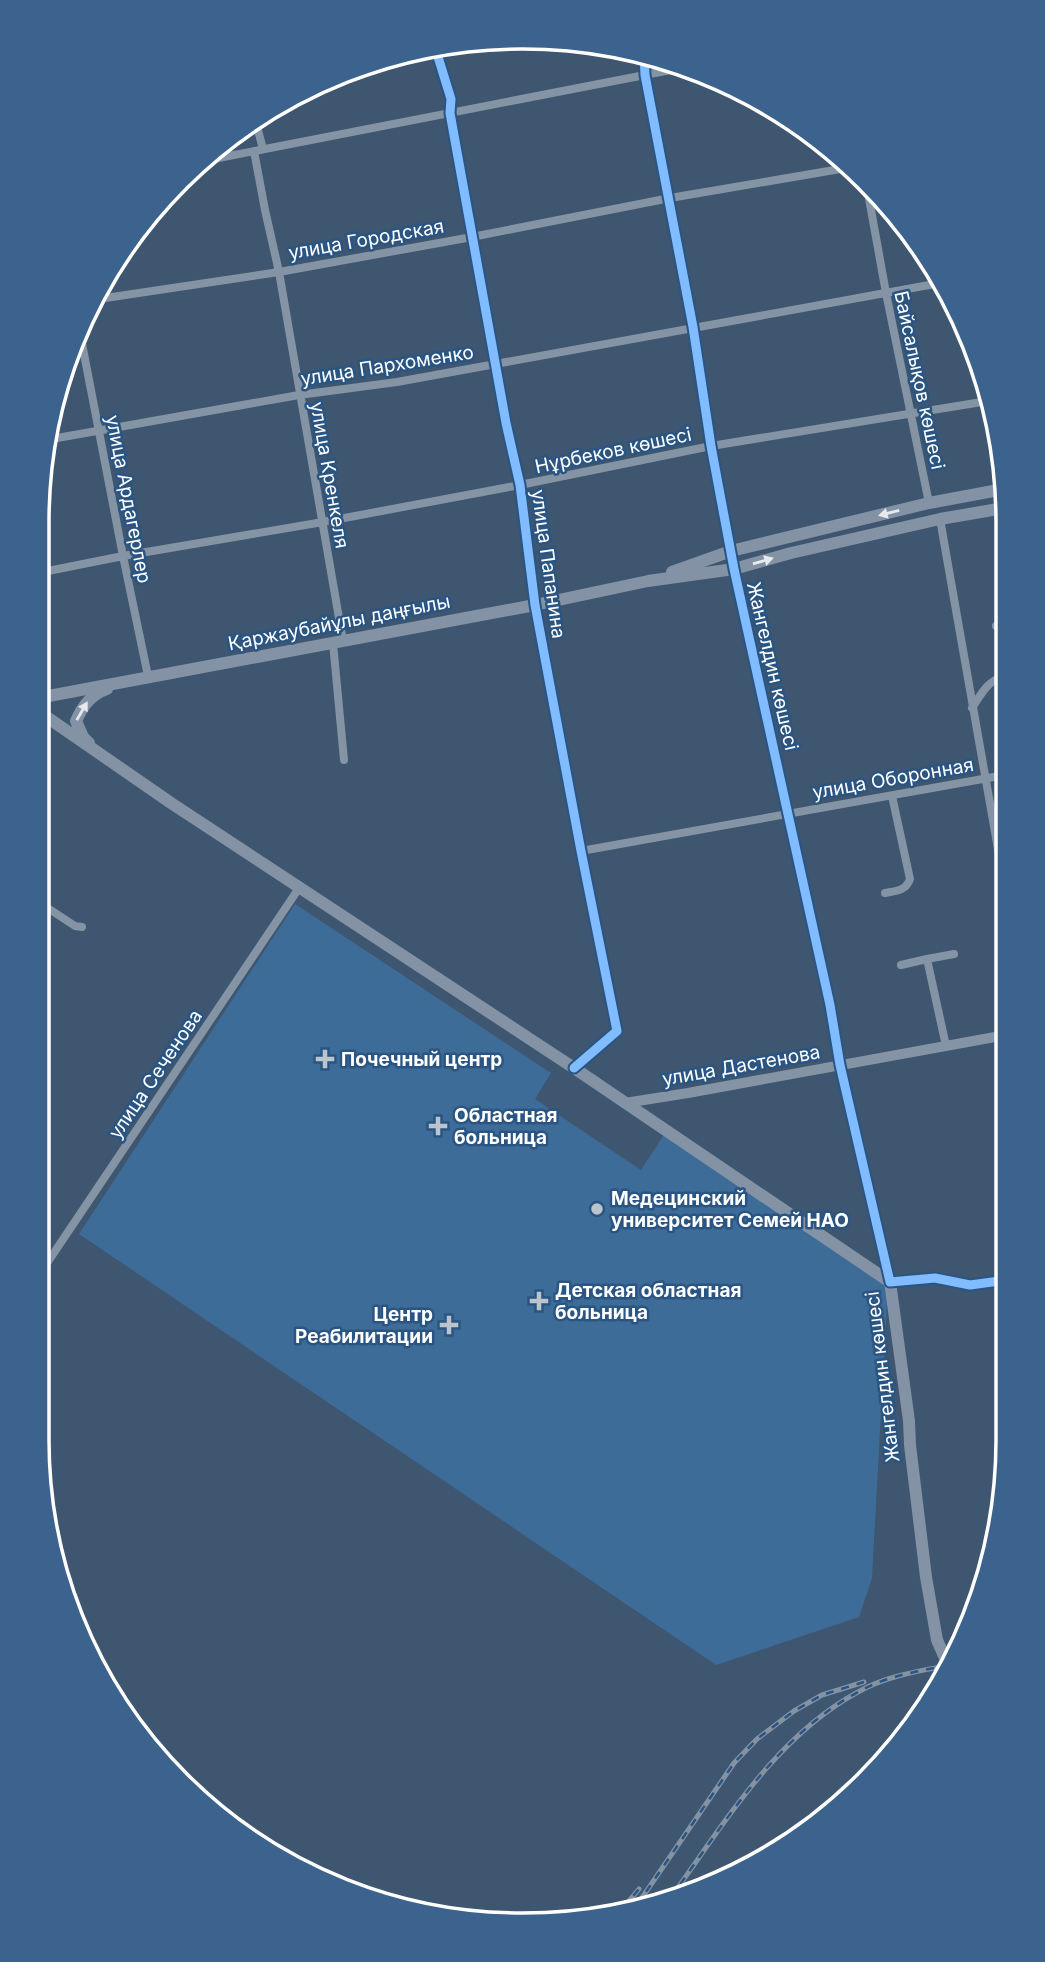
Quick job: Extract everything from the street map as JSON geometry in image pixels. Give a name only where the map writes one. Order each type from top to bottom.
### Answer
[{"type":"highway","name":"Қаржаубайұлы даңғылы","points":[[648,581],[731,551],[929,503],[995,491]]},
{"type":"highway","name":"Қаржаубайұлы даңғылы","points":[[49,696],[535,605],[648,581],[734,569],[791,553],[940,519],[996,509]]},
{"type":"highway","points":[[107,760],[83,737],[76,721],[83,704],[101,691],[134,679]]},
{"type":"highway","points":[[49,719],[625,1102],[890,1282]]},
{"type":"highway","name":"Жангелдин көшесі","points":[[890,1282],[926,1577],[937,1640],[944,1655]]},
{"type":"street","name":"улица Папанина","points":[[438,57],[452,99],[450,113],[471,237],[520,485],[535,605],[617,1031],[574,1068]]},
{"type":"street","name":"Жангелдин көшесі","points":[[645,65],[693,327],[710,446],[734,569],[830,1005],[840,1065],[890,1282]]},
{"type":"street","points":[[222,157],[665,71]]},
{"type":"street","name":"улица Кренкеля","points":[[257,130],[265,210],[279,272],[323,522],[338,642],[344,760]]},
{"type":"street","name":"улица Городская","points":[[106,298],[279,272],[670,198],[838,169]]},
{"type":"street","name":"Байсалықов көшесі","points":[[869,201],[929,503]]},
{"type":"street","name":"улица Пархоменко","points":[[57,438],[299,396],[397,382],[932,284]]},
{"type":"street","name":"улица Ардагерлер","points":[[83,347],[148,676]]},
{"type":"street","name":"Нұрбеков көшесі","points":[[49,571],[520,485],[710,446],[981,402]]},
{"type":"street","points":[[940,519],[996,840]]},
{"type":"street","points":[[972,708],[986,686],[996,678]]},
{"type":"street","name":"улица Оборонная","points":[[581,851],[996,777]]},
{"type":"street","name":"улица Оборонная","points":[[886,893],[902,890],[910,879],[892,796]]},
{"type":"street","name":"улица Сеченова","points":[[49,1260],[299,888]]},
{"type":"street","points":[[49,909],[82,928]]},
{"type":"street","points":[[901,965],[954,954]]},
{"type":"street","points":[[927,959],[946,1046]]},
{"type":"street","name":"улица Дастенова","points":[[625,1102],[996,1037]]},
{"type":"street","points":[[890,1282],[935,1278],[970,1285],[996,1281]]},
{"type":"shaded area","points":[[295,904],[551,1073],[535,1099],[641,1170],[665,1133],[884,1284],[887,1302],[872,1578],[859,1617],[716,1665],[79,1234]]},
{"type":"railway","points":[[678,1887],[732,1811],[801,1733],[828,1711],[869,1686],[937,1668]]},
{"type":"railway","points":[[642,1898],[734,1763],[757,1739],[794,1711],[822,1695],[864,1682]]},
{"type":"railway","points":[[629,1901],[639,1889]]},
{"type":"cycle path","points":[[438,57],[451,99],[450,113],[506,423],[520,485],[535,605],[617,1031],[574,1068]]},
{"type":"cycle path","points":[[645,65],[734,569],[830,1005],[840,1065],[890,1282],[935,1278],[970,1285],[996,1281]]},
{"type":"place","name":"Почечный центр","points":[[325,1059]]},
{"type":"place","name":"Областная больница","points":[[438,1126]]},
{"type":"place","name":"Медецинский университет Семей НАО","points":[[597,1209]]},
{"type":"place","name":"Детская областная больница","points":[[539,1301]]},
{"type":"place","name":"Центр Реабилитации","points":[[449,1325]]}]
